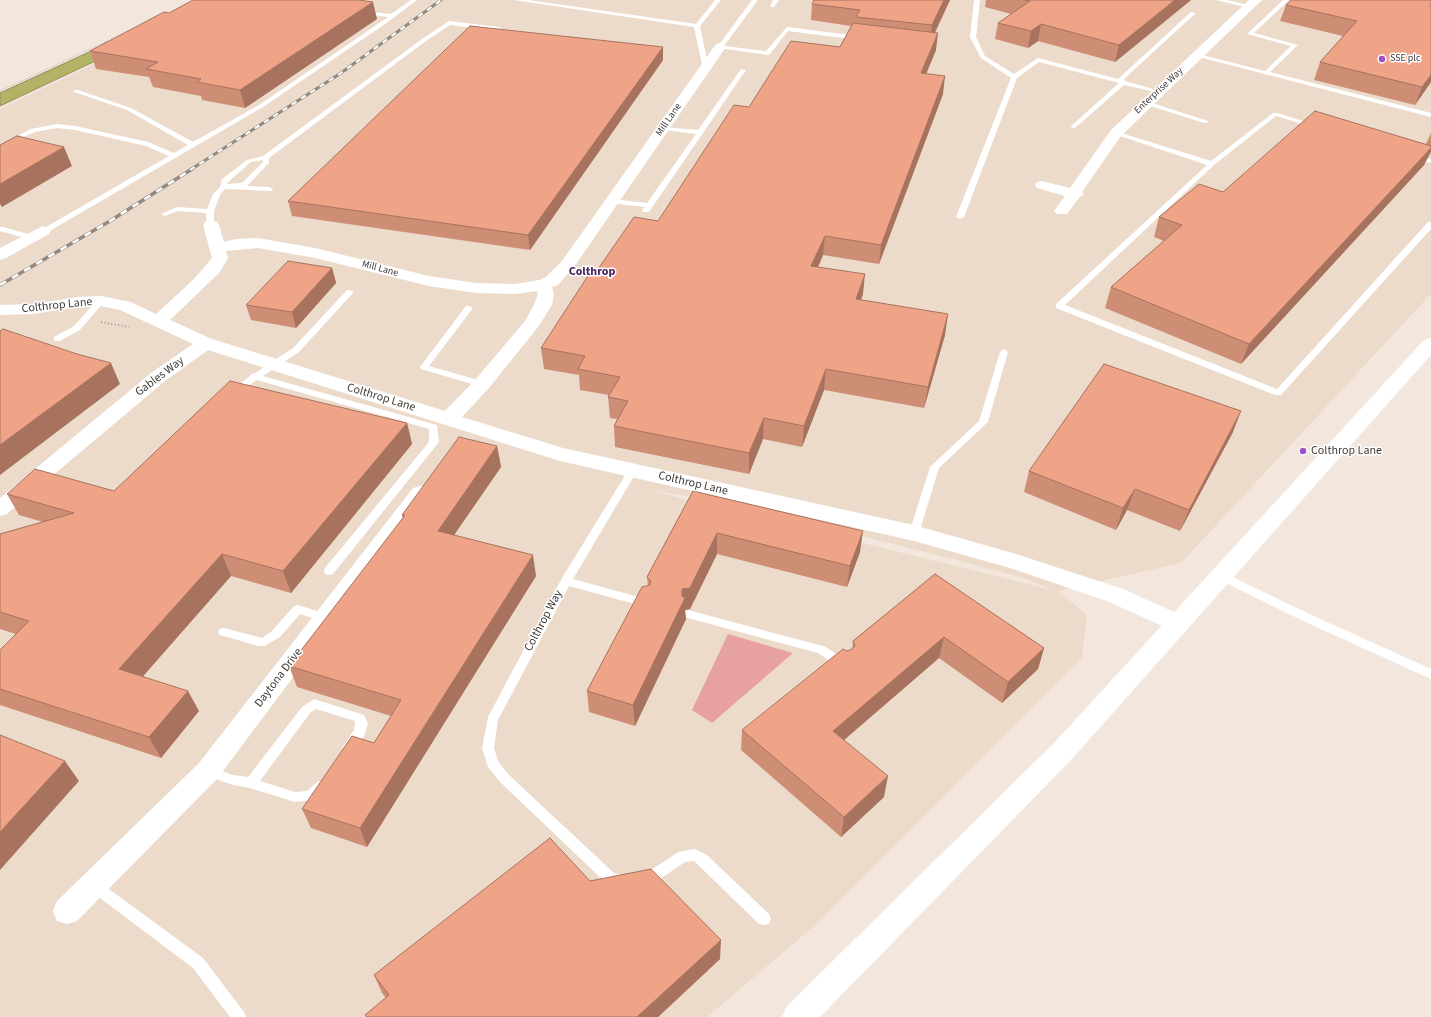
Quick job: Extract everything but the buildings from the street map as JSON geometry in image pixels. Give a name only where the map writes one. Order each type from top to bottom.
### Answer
[{"type":"main road","points":[[798,1017],[1063,751],[1431,344]]},
{"type":"street","name":"Enterprise Way","points":[[1062,211],[1076,194],[1116,133],[1253,3]]},
{"type":"street","name":"Mill Lane","points":[[219,248],[236,244],[258,243],[344,259],[429,281],[476,288],[515,289],[543,285],[552,281],[568,264],[720,47]]},
{"type":"street","points":[[1042,185],[1076,194]]},
{"type":"street","points":[[206,343],[188,337],[158,321],[199,284],[214,268],[220,258],[219,248],[211,218]]},
{"type":"street","points":[[0,255],[38,234]]},
{"type":"street","points":[[460,423],[482,384],[532,323],[543,305],[546,294],[543,285]]},
{"type":"street","name":"Colthrop Lane","points":[[0,310],[33,309],[77,302],[101,301],[125,306],[158,321]]},
{"type":"street","name":"Colthrop Lane","points":[[206,343],[560,454],[914,533],[1052,573],[1115,595],[1179,624]]},
{"type":"street","name":"Gables Way","points":[[0,509],[158,377],[206,343]]},
{"type":"street","name":"Daytona Drive","points":[[67,911],[208,771],[325,618],[460,423]]},
{"type":"lane","points":[[4,232],[38,234],[261,106],[414,0]]},
{"type":"lane","points":[[517,0],[697,26]]},
{"type":"lane","points":[[697,26],[718,0]]},
{"type":"lane","points":[[755,0],[720,47],[768,54],[787,29],[863,38]]},
{"type":"lane","points":[[772,6],[776,0]]},
{"type":"lane","points":[[977,0],[973,37],[983,57],[1014,77]]},
{"type":"lane","points":[[1219,0],[1253,3]]},
{"type":"lane","points":[[1266,73],[1295,45],[1250,34],[1286,0]]},
{"type":"lane","points":[[354,10],[392,16]]},
{"type":"lane","points":[[1123,83],[1121,79],[1193,13]]},
{"type":"lane","points":[[165,214],[177,209],[211,218],[217,194],[223,187],[225,181],[249,161],[265,157],[449,23],[504,30]]},
{"type":"lane","points":[[697,26],[706,69]]},
{"type":"lane","points":[[1198,56],[1431,115]]},
{"type":"lane","points":[[960,217],[1014,77],[1038,60],[1158,92]]},
{"type":"lane","points":[[612,201],[647,208],[743,70]]},
{"type":"lane","points":[[1073,127],[1123,83]]},
{"type":"lane","points":[[76,92],[129,110],[193,146]]},
{"type":"lane","points":[[1146,103],[1206,122]]},
{"type":"lane","points":[[1327,129],[1275,114],[1212,164],[1059,306],[1278,393],[1431,224]]},
{"type":"lane","points":[[23,135],[33,130],[57,126],[75,128],[148,144],[175,156]]},
{"type":"lane","points":[[664,128],[699,132]]},
{"type":"lane","points":[[1116,133],[1212,164]]},
{"type":"lane","points":[[1409,154],[1431,161]]},
{"type":"lane","points":[[223,187],[244,185],[267,162],[265,157]]},
{"type":"lane","points":[[223,187],[250,190],[259,188],[269,189]]},
{"type":"lane","points":[[250,190],[253,193],[263,194]]},
{"type":"lane","points":[[224,399],[254,376],[296,350],[350,292]]},
{"type":"lane","points":[[57,339],[77,328],[101,301]]},
{"type":"lane","points":[[469,308],[424,367],[482,384]]},
{"type":"lane","points":[[914,533],[935,467],[983,422],[1004,352]]},
{"type":"lane","points":[[254,376],[434,427],[434,442],[329,571]]},
{"type":"lane","name":"Colthrop Way","points":[[632,471],[566,581],[492,720],[488,748],[492,763],[504,778],[610,878],[632,883],[648,880],[683,856],[695,855],[702,859],[764,919]]},
{"type":"lane","points":[[1222,576],[1303,616],[1431,674]]},
{"type":"lane","points":[[566,581],[646,603]]},
{"type":"lane","points":[[224,632],[258,642],[264,642],[276,634],[298,610],[325,618]]},
{"type":"lane","points":[[688,614],[822,650],[845,666]]},
{"type":"lane","points":[[250,783],[258,775],[306,710],[314,704],[360,718],[362,724],[360,732],[342,758]]},
{"type":"lane","points":[[208,771],[233,780],[250,783],[295,797],[310,796],[318,790],[328,777]]},
{"type":"lane","points":[[93,885],[198,963],[239,1017]]},
{"type":"path","points":[[0,90],[116,37]]},
{"type":"shaded area","points":[[227,0],[1431,0],[1431,294],[1181,563],[1058,591],[1087,615],[1082,657],[819,922],[707,1017],[0,1017],[0,109]],"holes":[[[648,490],[733,504],[953,559],[1027,579],[1052,590]]]},
{"type":"shaded area","points":[[137,30],[127,46],[0,106],[0,93]]},
{"type":"shaded area","points":[[728,634],[793,653],[712,723],[692,710]]},
{"type":"railway","points":[[190,170],[341,73],[441,0]]},
{"type":"railway","points":[[0,285],[110,221],[192,169]]},
{"type":"place","name":"SSE plc","points":[[1382,59]]},
{"type":"place","name":"Colthrop Lane","points":[[1303,451]]},
{"type":"district","name":"Colthrop","points":[[592,272]]}]
